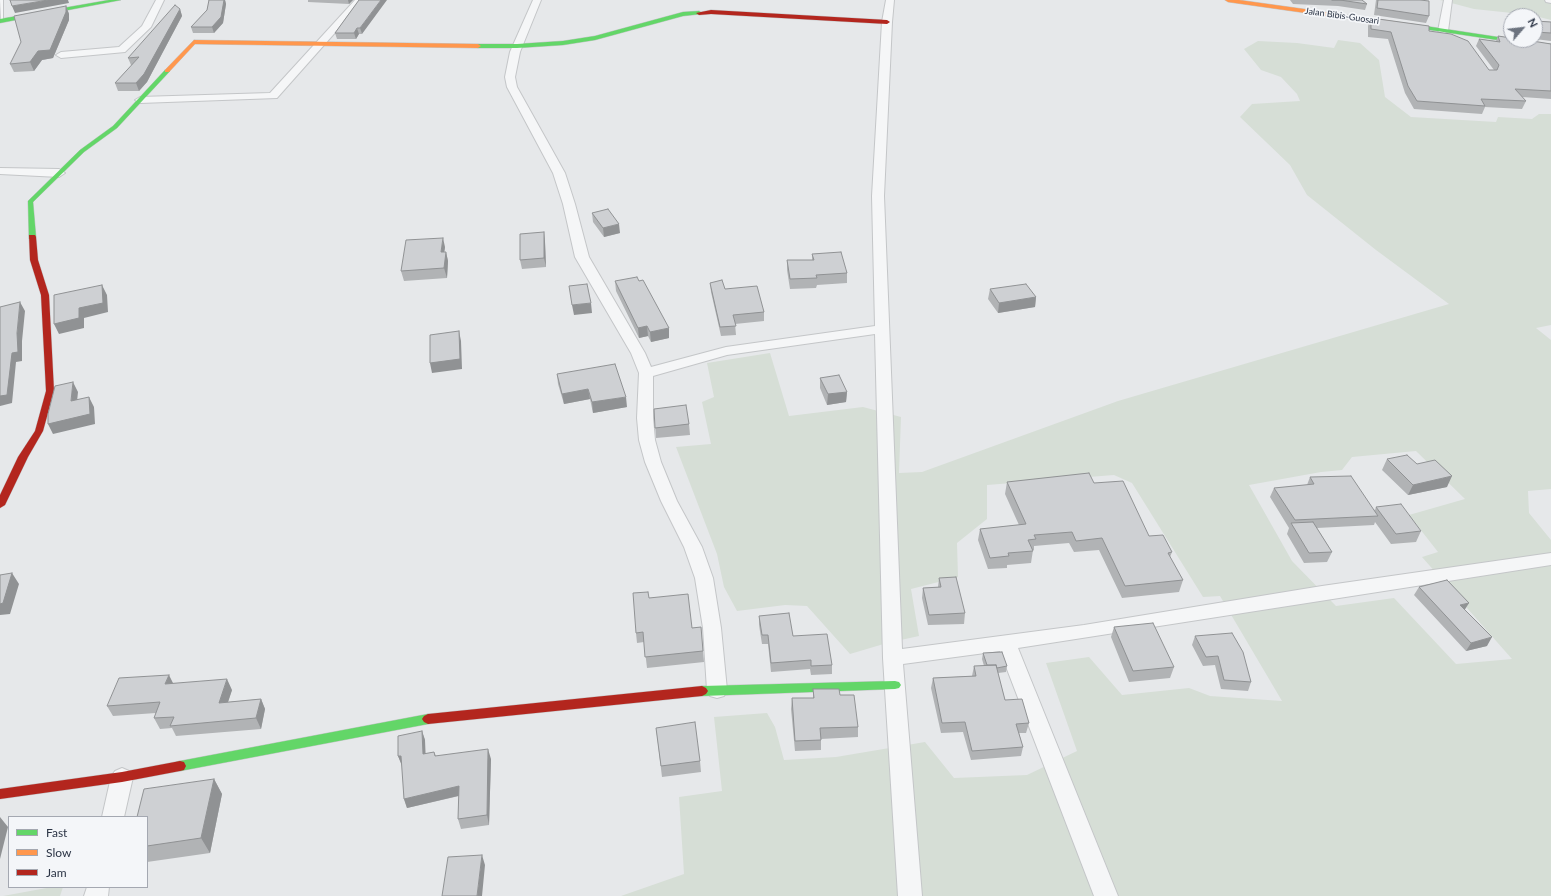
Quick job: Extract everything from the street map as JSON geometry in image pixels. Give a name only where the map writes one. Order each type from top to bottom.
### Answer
[{"type":"street","points":[[0,21],[118,0]]},
{"type":"street","points":[[114,58],[146,28],[160,0]]},
{"type":"street","points":[[140,100],[273,96],[320,46],[360,0]]},
{"type":"street","points":[[537,0],[517,46],[510,78],[512,88],[559,173],[569,204],[582,257],[638,353],[646,373],[645,418],[647,440],[653,462],[669,501],[693,547],[704,578],[712,628],[717,690]]},
{"type":"street","points":[[890,0],[887,22],[878,196],[881,330],[893,658],[910,896]]},
{"type":"street","name":"Jalan Bibis-Guosari","points":[[1228,0],[1246,1],[1551,46]]},
{"type":"street","points":[[1443,31],[1448,0]]},
{"type":"street","points":[[0,505],[23,457],[39,431],[50,391],[44,295],[34,260],[30,202],[82,151],[115,127],[194,42],[320,46],[517,46],[585,40],[671,17],[704,12],[887,22]]},
{"type":"street","points":[[1459,32],[1453,40],[1467,44]]},
{"type":"street","points":[[61,55],[122,50]]},
{"type":"street","points":[[0,171],[59,173]]},
{"type":"street","points":[[646,373],[726,351],[881,330]]},
{"type":"street","points":[[893,658],[1551,559]]},
{"type":"street","points":[[1006,642],[1106,896]]},
{"type":"street","points":[[0,794],[122,776],[435,718],[717,690],[895,685]]},
{"type":"street","points":[[113,816],[122,776]]},
{"type":"lane","points":[[0,21],[1,0]]},
{"type":"shaded area","points":[[1440,0],[1551,0],[1551,20],[1543,18],[1543,8],[1503,8],[1503,12],[1474,9]]},
{"type":"shaded area","points":[[1338,40],[1360,43],[1379,60],[1385,97],[1411,117],[1496,122],[1498,117],[1532,119],[1539,114],[1551,114],[1551,325],[1536,328],[1551,340],[1551,489],[1528,491],[1529,513],[1551,540],[1551,896],[621,896],[684,874],[679,797],[722,791],[714,717],[767,713],[775,727],[784,760],[836,757],[925,742],[954,778],[1027,775],[1077,751],[1046,663],[1089,657],[1122,695],[1189,688],[1210,696],[1282,701],[1220,596],[1203,597],[1132,483],[1114,475],[987,485],[987,519],[957,543],[958,577],[911,589],[919,636],[887,643],[850,654],[807,606],[785,605],[737,611],[724,587],[717,554],[676,447],[711,444],[702,402],[714,397],[707,363],[770,353],[789,416],[863,407],[901,417],[899,473],[922,472],[1118,401],[1449,304],[1376,250],[1307,195],[1290,165],[1240,117],[1252,104],[1300,101],[1297,94],[1281,77],[1261,70],[1244,49],[1258,41],[1297,43],[1334,48]],"holes":[[[1416,451],[1465,499],[1409,515],[1438,552],[1422,557],[1512,659],[1456,664],[1394,598],[1336,606],[1292,561],[1249,485],[1321,472],[1342,470],[1352,457]]]},
{"type":"shaded area","points":[[47,888],[63,888],[60,896],[3,896]]},
{"type":"building","points":[[10,0],[48,0],[12,6]]},
{"type":"building","points":[[209,0],[224,0],[221,17],[212,27],[191,27],[207,10]]},
{"type":"building","points":[[359,0],[381,0],[360,28],[357,28],[354,33],[335,33]]},
{"type":"building","points":[[1340,0],[1362,0],[1367,4]]},
{"type":"building","points":[[1378,0],[1429,1],[1429,16],[1377,8]]},
{"type":"building","points":[[175,5],[180,9],[144,74],[136,83],[115,83],[139,57],[128,58]]},
{"type":"building","points":[[66,6],[66,12],[50,50],[38,51],[30,62],[10,64],[21,42],[14,16]]},
{"type":"building","points":[[1371,18],[1429,26],[1429,31],[1451,34],[1468,41],[1489,70],[1497,70],[1499,65],[1479,39],[1500,42],[1498,36],[1503,37],[1503,48],[1543,48],[1543,43],[1551,44],[1551,91],[1515,89],[1526,101],[1481,99],[1485,106],[1417,101],[1408,86],[1391,32],[1371,29]]},
{"type":"building","points":[[1543,22],[1551,22],[1551,33],[1543,32]]},
{"type":"building","points":[[608,209],[619,224],[603,228],[592,213]]},
{"type":"building","points":[[544,232],[544,258],[520,260],[520,234]]},
{"type":"building","points":[[443,238],[441,252],[446,252],[444,268],[401,271],[406,240]]},
{"type":"building","points":[[841,252],[847,273],[816,275],[817,278],[790,279],[787,260],[814,260],[812,254]]},
{"type":"building","points":[[637,277],[639,281],[643,280],[669,328],[650,332],[647,326],[638,328],[615,281]]},
{"type":"building","points":[[722,280],[725,289],[757,286],[764,312],[733,315],[736,326],[720,327],[710,283]]},
{"type":"building","points":[[587,284],[591,303],[572,305],[569,286]]},
{"type":"building","points":[[1026,284],[1036,297],[999,303],[990,289]]},
{"type":"building","points":[[102,285],[103,303],[79,308],[79,318],[54,324],[54,295]]},
{"type":"building","points":[[20,302],[17,333],[18,352],[12,353],[7,395],[0,396],[0,307]]},
{"type":"building","points":[[459,331],[460,359],[430,363],[430,335]]},
{"type":"building","points":[[615,364],[626,397],[592,402],[588,389],[562,394],[557,374]]},
{"type":"building","points":[[839,375],[847,392],[828,394],[820,378]]},
{"type":"building","points":[[73,382],[71,401],[89,397],[90,414],[48,424],[48,414],[55,386]]},
{"type":"building","points":[[686,405],[689,424],[655,428],[654,409]]},
{"type":"building","points":[[1407,455],[1417,464],[1435,460],[1452,476],[1413,485],[1387,459]]},
{"type":"building","points":[[1089,473],[1094,483],[1123,481],[1149,536],[1163,535],[1172,552],[1168,553],[1183,580],[1125,586],[1102,538],[1076,541],[1072,532],[1034,535],[1036,539],[1028,540],[1033,551],[1008,553],[1009,556],[990,558],[980,529],[1026,524],[1007,482]]},
{"type":"building","points":[[1351,476],[1378,516],[1295,520],[1274,488],[1314,484],[1310,477]]},
{"type":"building","points":[[1401,504],[1421,531],[1396,534],[1376,507]]},
{"type":"building","points":[[1313,522],[1332,552],[1309,553],[1291,523]]},
{"type":"building","points":[[12,573],[3,603],[0,604],[0,575]]},
{"type":"building","points":[[956,577],[965,613],[929,615],[923,588],[941,587],[939,578]]},
{"type":"building","points":[[1447,580],[1469,603],[1460,605],[1492,637],[1471,643],[1419,587]]},
{"type":"building","points":[[648,592],[649,598],[688,594],[692,628],[701,627],[703,651],[645,657],[643,632],[636,633],[633,593]]},
{"type":"building","points":[[789,613],[793,636],[827,634],[832,665],[811,666],[811,660],[771,663],[768,635],[762,635],[759,616]]},
{"type":"building","points":[[1153,623],[1174,667],[1133,671],[1114,627]]},
{"type":"building","points":[[1232,633],[1243,652],[1251,682],[1224,680],[1218,656],[1206,657],[1195,636]]},
{"type":"building","points":[[1002,652],[1007,666],[997,668],[996,665],[987,665],[983,653]]},
{"type":"building","points":[[996,665],[1005,700],[1022,699],[1029,723],[1016,724],[1023,747],[972,751],[965,722],[942,723],[933,678],[976,676],[974,666]]},
{"type":"building","points":[[169,675],[165,684],[227,679],[219,703],[261,699],[256,718],[170,726],[174,717],[154,718],[160,702],[107,706],[119,678]]},
{"type":"building","points":[[813,689],[839,689],[840,695],[854,695],[858,727],[820,728],[821,740],[795,741],[792,698],[814,698]]},
{"type":"building","points":[[695,722],[700,761],[661,766],[656,728]]},
{"type":"building","points":[[422,731],[423,754],[434,752],[435,756],[488,749],[487,815],[458,819],[459,786],[404,799],[401,756],[398,756],[398,736]]},
{"type":"building","points":[[214,779],[201,838],[148,846],[148,816],[137,816],[144,789]]},
{"type":"building","points":[[482,855],[477,896],[442,896],[448,857]]},
{"type":"traffic: fast","points":[[0,21],[118,0]]},
{"type":"traffic: fast","points":[[478,46],[517,46],[563,43],[595,38],[683,14],[699,13]]},
{"type":"traffic: fast","points":[[1412,26],[1551,46]]},
{"type":"traffic: fast","points":[[32,237],[30,202],[82,151],[115,127],[167,71]]},
{"type":"traffic: fast","points":[[702,691],[895,685]]},
{"type":"traffic: fast","points":[[180,766],[428,719]]},
{"type":"traffic: slow","points":[[1228,0],[1412,26]]},
{"type":"traffic: slow","points":[[167,71],[194,42],[478,46]]},
{"type":"traffic: jam","points":[[699,13],[711,12],[887,22]]},
{"type":"traffic: jam","points":[[0,505],[23,457],[39,431],[50,391],[45,295],[34,260],[32,237]]},
{"type":"traffic: jam","points":[[428,719],[702,691]]},
{"type":"traffic: jam","points":[[0,794],[122,777],[180,766]]}]
